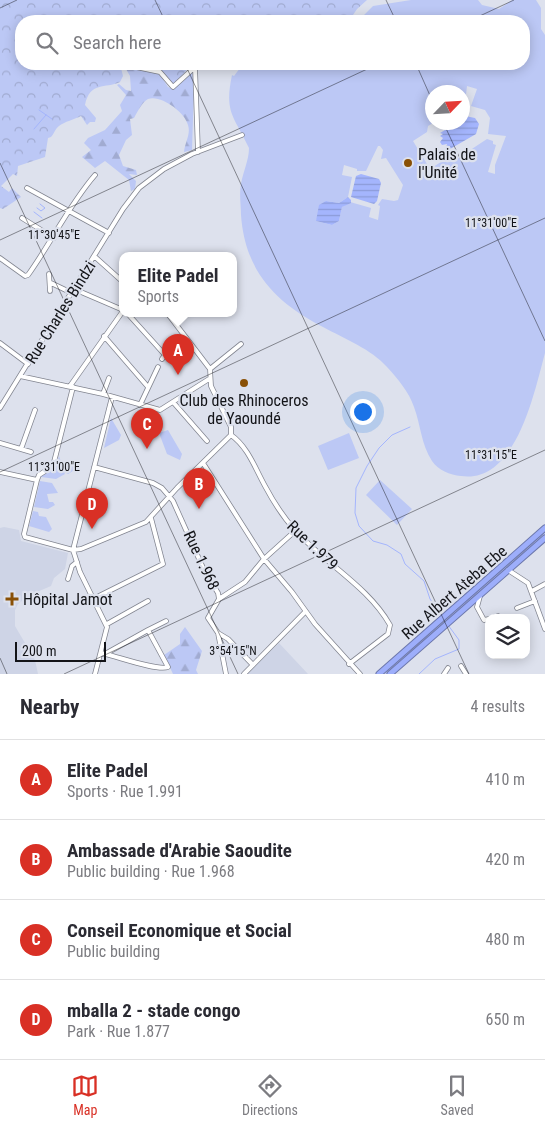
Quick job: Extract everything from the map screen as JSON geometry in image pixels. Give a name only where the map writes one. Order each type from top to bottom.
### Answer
[{"type":"highway","name":"Rue Albert Ateba Ebe","points":[[379,674],[545,528]]},
{"type":"highway","points":[[390,674],[545,538]]},
{"type":"street","points":[[150,70],[160,72],[173,87],[192,70]]},
{"type":"street","points":[[195,70],[198,152]]},
{"type":"street","name":"Rue Charles Bindzi","points":[[0,408],[94,256],[139,188],[164,169],[198,152],[242,135]]},
{"type":"street","points":[[0,258],[27,276],[54,238],[78,196],[95,175]]},
{"type":"street","points":[[27,188],[109,233]]},
{"type":"street","points":[[22,218],[54,238]]},
{"type":"street","points":[[94,256],[119,278]]},
{"type":"street","points":[[49,274],[50,291]]},
{"type":"street","points":[[51,284],[119,309]]},
{"type":"street","points":[[119,316],[71,386],[54,464],[38,475],[24,536],[27,539],[73,550],[116,536],[151,518],[169,496],[231,435]]},
{"type":"street","points":[[131,317],[165,355],[162,359]]},
{"type":"street","points":[[20,376],[71,386],[160,410],[209,379],[210,369],[170,317]]},
{"type":"street","points":[[104,336],[148,387]]},
{"type":"street","points":[[0,343],[28,364]]},
{"type":"street","points":[[210,369],[242,344]]},
{"type":"street","points":[[140,405],[158,367]]},
{"type":"street","points":[[103,394],[109,378]]},
{"type":"street","name":"Rue 1.979","points":[[209,379],[231,427],[231,435],[248,455],[277,506],[295,531],[350,579],[385,616],[390,625],[388,634],[350,664]]},
{"type":"street","points":[[95,674],[103,653],[106,624],[93,599],[73,550],[112,397]]},
{"type":"street","points":[[174,402],[207,441]]},
{"type":"street","points":[[21,449],[35,410]]},
{"type":"street","points":[[0,443],[32,452]]},
{"type":"street","points":[[203,463],[264,559],[292,592],[305,612],[360,674]]},
{"type":"street","name":"Rue 1.968","points":[[94,467],[145,480],[162,488],[181,514],[204,570],[218,592],[219,599],[208,618],[218,633],[226,674]]},
{"type":"street","points":[[0,472],[37,480]]},
{"type":"street","points":[[93,599],[163,564],[151,518]]},
{"type":"street","points":[[219,599],[245,582],[264,559],[295,531]]},
{"type":"street","points":[[68,579],[72,566],[77,562]]},
{"type":"street","points":[[508,570],[526,581],[543,617],[545,629]]},
{"type":"street","points":[[532,591],[545,584]]},
{"type":"street","points":[[480,594],[477,608],[485,616]]},
{"type":"street","points":[[517,608],[535,601]]},
{"type":"street","points":[[106,624],[148,602]]},
{"type":"street","points":[[244,674],[305,612]]},
{"type":"street","points":[[103,653],[166,621]]},
{"type":"street","points":[[103,653],[166,669],[167,665],[148,630]]},
{"type":"street","points":[[218,633],[228,639],[253,666]]},
{"type":"street","points":[[460,666],[466,674]]},
{"type":"street","points":[[444,674],[448,668]]},
{"type":"street","points":[[351,674],[355,670]]},
{"type":"shaded area","points":[[470,117],[475,118],[479,124],[476,134],[450,149],[450,146],[446,148],[447,144],[442,145],[440,142],[443,138],[440,136],[443,134],[440,133],[445,130],[470,130]]},
{"type":"shaded area","points":[[361,174],[379,179],[381,183],[377,201],[374,204],[351,197],[356,176]]},
{"type":"shaded area","points":[[348,197],[351,203],[342,207],[339,221],[332,225],[316,221],[319,205],[326,201],[339,203]]},
{"type":"shaded area","name":"Hôpital Jamot","points":[[0,528],[19,530],[21,541],[68,553],[65,569],[54,578],[51,586],[30,595],[18,604],[15,610],[15,626],[35,660],[38,674],[0,674]]},
{"type":"shaded area","points":[[279,643],[308,674],[247,674],[260,661]]},
{"type":"green space","points":[[0,0],[367,0],[353,15],[15,15],[15,70],[122,70],[123,76],[120,82],[99,87],[90,92],[85,105],[96,118],[95,122],[90,122],[87,125],[81,116],[61,125],[48,138],[45,157],[18,166],[17,176],[13,174],[1,186],[9,192],[12,188],[21,197],[3,209],[0,208]]},
{"type":"green space","points":[[411,0],[478,0],[482,5],[499,9],[512,0],[536,0],[541,8],[541,29],[545,35],[545,353],[528,412],[520,432],[509,451],[496,466],[480,475],[461,476],[445,472],[432,461],[428,455],[412,401],[395,376],[381,361],[357,345],[290,307],[266,283],[256,268],[249,253],[241,215],[240,192],[249,148],[232,114],[229,98],[230,88],[232,75],[234,76],[238,70],[530,70],[530,15],[364,15],[373,6]],"holes":[[[378,146],[383,150],[381,159],[386,158],[403,185],[398,200],[382,199],[378,205],[380,206],[378,220],[369,217],[371,208],[350,202],[342,207],[339,221],[332,225],[316,221],[326,201],[339,203],[348,197],[352,177],[342,175],[344,165],[357,169],[357,171],[366,171]]]},
{"type":"green space","points":[[127,70],[147,70],[159,73],[168,87],[173,89],[192,72],[194,87],[192,150],[184,152],[189,128],[186,120],[171,105],[159,99],[146,100],[134,118],[130,119],[132,135],[126,140],[119,155],[123,166],[136,170],[137,175],[129,174],[136,181],[135,189],[131,191],[129,180],[105,161],[95,168],[82,157],[91,150],[84,143],[88,138],[105,130],[122,111],[120,105],[126,95],[117,85],[119,84],[126,90],[131,91],[130,76]]},
{"type":"green space","points":[[160,70],[186,70],[175,85],[169,82]]},
{"type":"green space","points":[[111,418],[121,435],[119,440],[104,448]]},
{"type":"green space","points":[[168,430],[182,454],[180,460],[167,454],[159,433]]},
{"type":"green space","points":[[349,433],[359,458],[328,470],[318,446]]},
{"type":"green space","points":[[59,456],[61,462],[76,465],[76,469],[68,474],[64,472],[65,474],[56,479],[41,477],[56,466]]},
{"type":"green space","points":[[380,480],[412,509],[397,525],[366,495]]},
{"type":"green space","points":[[40,481],[52,483],[58,493],[47,494],[49,502],[53,502],[55,505],[48,509],[34,507]]},
{"type":"green space","points":[[33,511],[38,512],[39,516],[46,517],[52,529],[49,532],[29,526]]},
{"type":"green space","points":[[545,531],[545,535],[388,674],[384,674]]},
{"type":"green space","points":[[185,627],[202,651],[196,670],[198,674],[173,674],[164,655],[180,644],[180,634]]},
{"type":"waterway","points":[[39,110],[52,119]]},
{"type":"waterway","points":[[34,129],[46,115]]},
{"type":"waterway","points":[[37,208],[41,211],[45,208],[40,204]]},
{"type":"waterway","points":[[34,212],[42,218]]},
{"type":"waterway","points":[[410,427],[392,435],[379,448],[367,466],[356,488],[355,513],[359,526],[373,541],[387,545],[401,554],[405,564],[424,581],[430,599],[441,615]]},
{"type":"waterway","points":[[419,674],[435,659],[459,649],[459,640],[448,625]]},
{"type":"place","name":"Palais de l'Unité","points":[[408,163]]},
{"type":"place","name":"Elite Padel","points":[[178,375]]},
{"type":"place","name":"Club des Rhinoceros de Yaoundé","points":[[244,383]]},
{"type":"place","name":"Conseil Economique et Social","points":[[147,449]]},
{"type":"place","name":"Ambassade d'Arabie Saoudite","points":[[199,509]]},
{"type":"place","name":"mballa 2 - stade congo","points":[[92,529]]},
{"type":"place","name":"Hôpital Jamot","points":[[12,599]]}]
